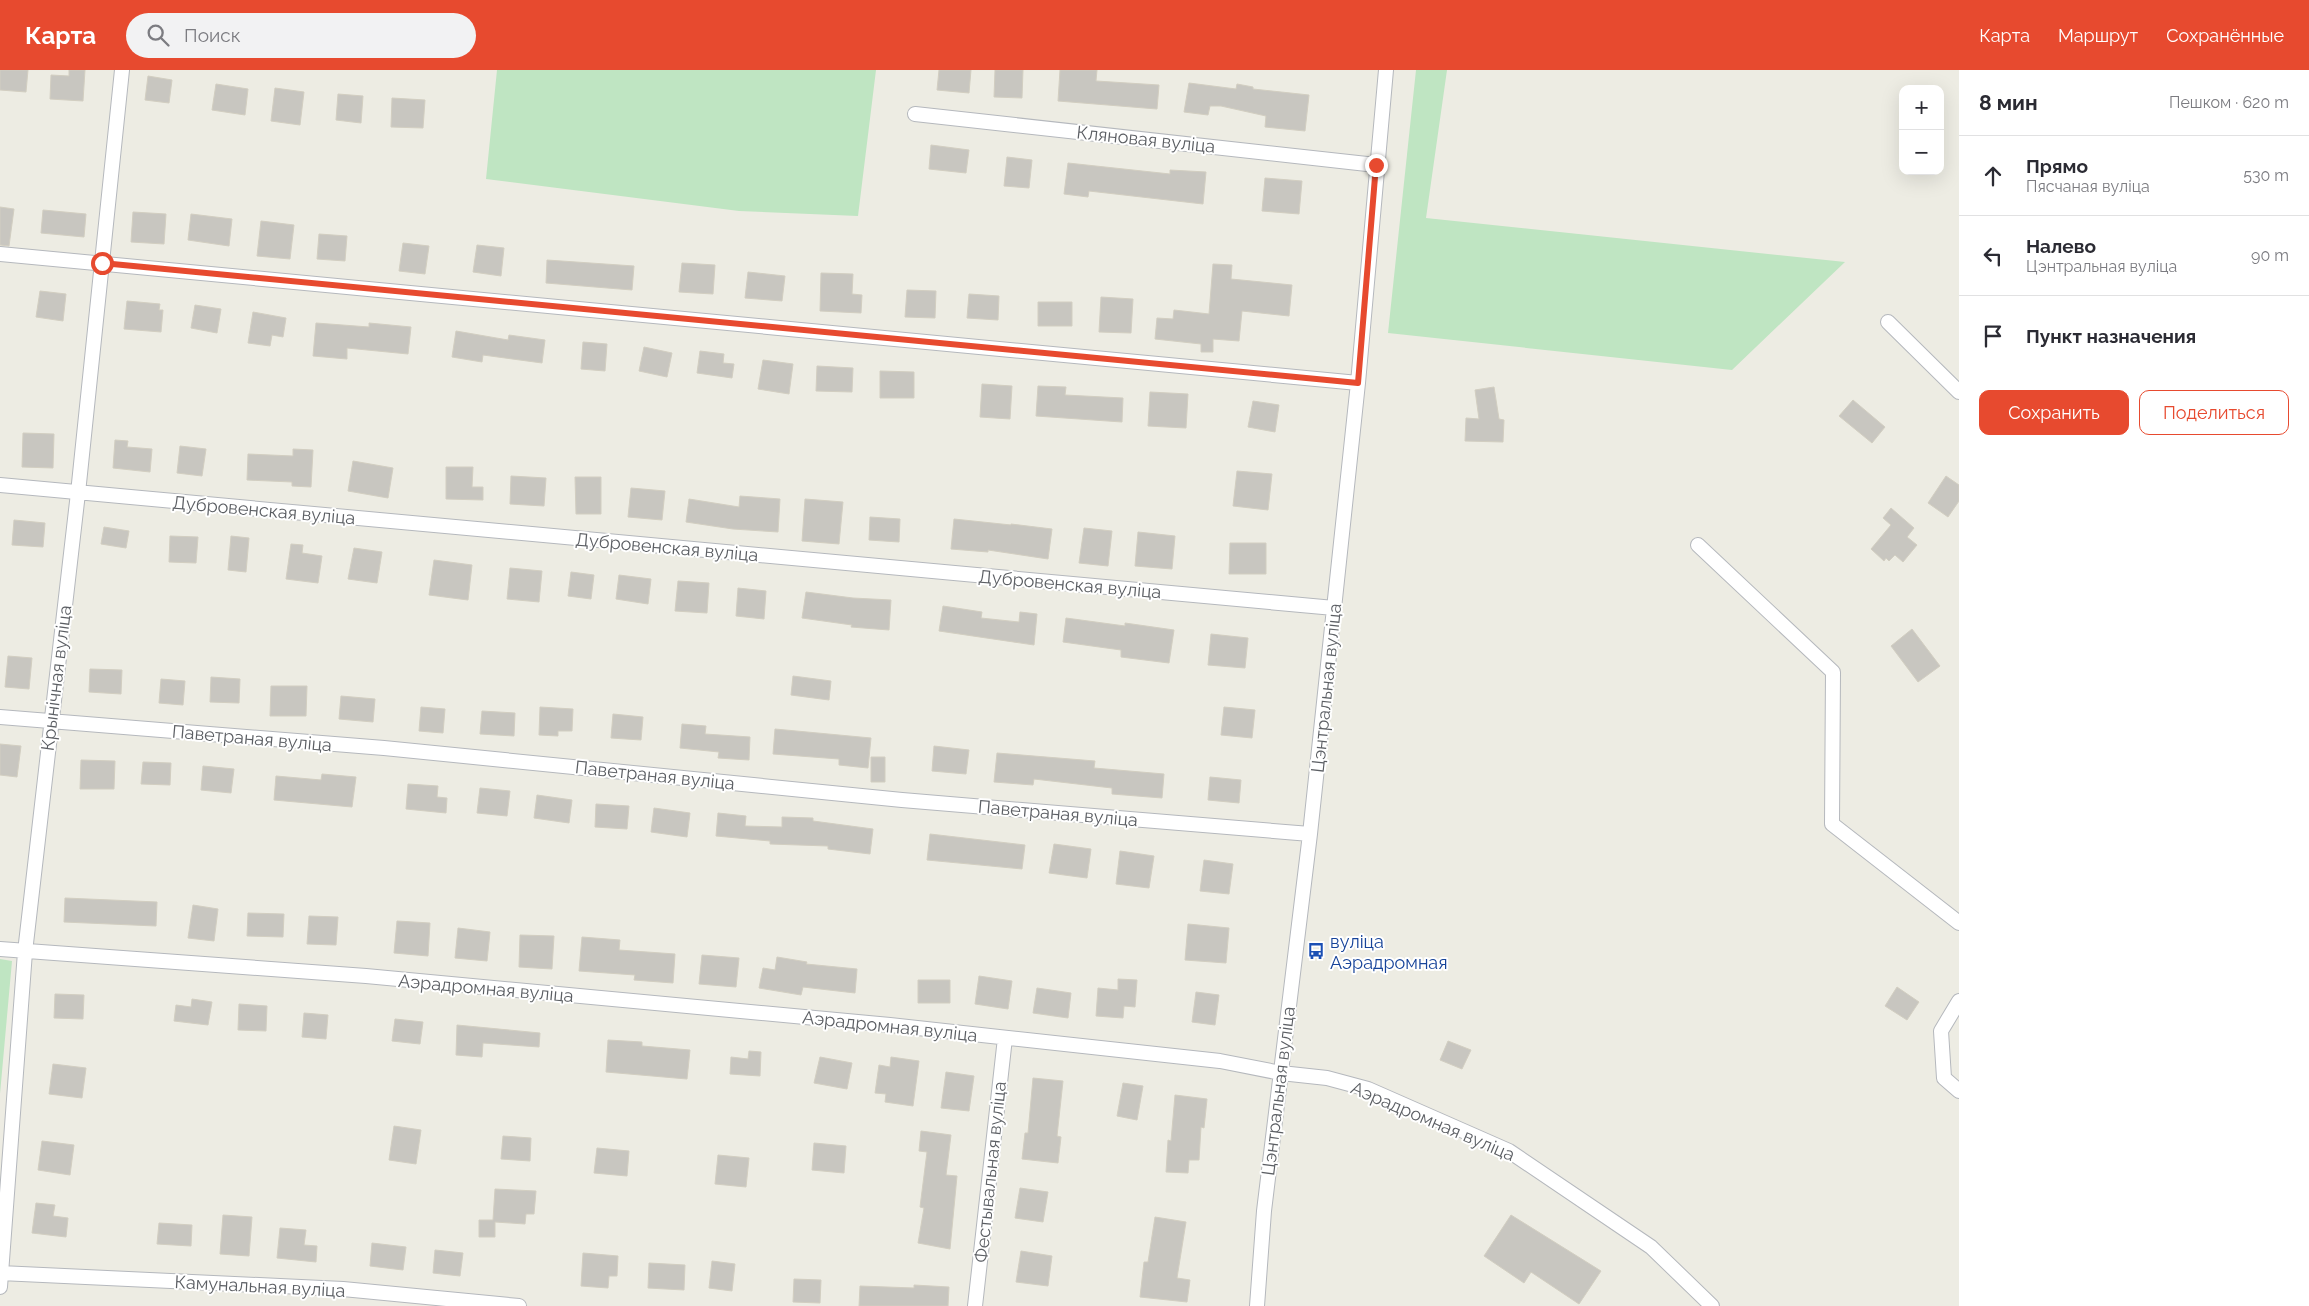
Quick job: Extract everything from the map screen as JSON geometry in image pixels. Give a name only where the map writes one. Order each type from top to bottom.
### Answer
[{"type":"street","name":"Крынічная вуліца","points":[[0,1278],[25,952],[78,492],[122,70]]},
{"type":"street","name":"Цэнтральная вуліца","points":[[1257,1306],[1264,1211],[1310,834],[1358,383],[1386,70]]},
{"type":"street","name":"Кляновая вуліца","points":[[915,114],[1376,165]]},
{"type":"street","points":[[0,254],[1358,383]]},
{"type":"street","points":[[1888,322],[1959,392]]},
{"type":"street","name":"Дубровенская вуліца","points":[[0,485],[1334,608]]},
{"type":"street","points":[[1698,546],[1833,672],[1832,824],[1959,923]]},
{"type":"street","name":"Паветраная вуліца","points":[[0,717],[384,748],[902,800],[1310,834]]},
{"type":"street","name":"Аэрадромная вуліца","points":[[0,949],[376,977],[1005,1038],[1220,1061],[1280,1073],[1327,1078],[1368,1089],[1509,1151],[1651,1247],[1712,1306]]},
{"type":"street","points":[[1959,1001],[1941,1031],[1944,1078],[1959,1090]]},
{"type":"street","name":"Фестывальная вуліца","points":[[975,1306],[1005,1038]]},
{"type":"street","name":"Камунальная вуліца","points":[[0,1278],[343,1289],[518,1306]]},
{"type":"green space","points":[[497,70],[876,70],[858,216],[739,211],[486,179]]},
{"type":"green space","points":[[1416,70],[1447,70],[1426,218],[1845,262],[1732,370],[1388,333]]},
{"type":"green space","points":[[0,959],[12,961],[0,1094]]},
{"type":"building","points":[[0,70],[28,70],[26,92],[0,90]]},
{"type":"building","points":[[69,70],[85,70],[83,101],[50,99],[51,75],[69,76]]},
{"type":"building","points":[[939,70],[971,70],[969,93],[937,90]]},
{"type":"building","points":[[995,70],[1023,70],[1022,98],[994,97]]},
{"type":"building","points":[[1060,70],[1097,70],[1096,81],[1159,85],[1157,109],[1058,101]]},
{"type":"building","points":[[148,76],[172,80],[169,103],[145,100]]},
{"type":"building","points":[[1189,83],[1236,89],[1237,84],[1253,87],[1253,89],[1309,95],[1305,131],[1265,127],[1266,116],[1221,106],[1210,106],[1208,115],[1184,112]]},
{"type":"building","points":[[216,84],[248,89],[245,115],[212,110]]},
{"type":"building","points":[[275,88],[304,92],[300,125],[271,121]]},
{"type":"building","points":[[338,94],[363,96],[361,123],[336,120]]},
{"type":"building","points":[[392,98],[425,100],[423,128],[391,127]]},
{"type":"building","points":[[931,145],[969,150],[966,173],[929,169]]},
{"type":"building","points":[[1007,157],[1032,160],[1029,188],[1004,186]]},
{"type":"building","points":[[1068,163],[1170,174],[1170,170],[1206,172],[1203,204],[1089,191],[1088,197],[1064,194]]},
{"type":"building","points":[[1265,178],[1302,181],[1299,214],[1262,211]]},
{"type":"building","points":[[0,207],[14,209],[9,246],[0,245]]},
{"type":"building","points":[[43,210],[86,214],[84,237],[41,233]]},
{"type":"building","points":[[133,212],[166,214],[164,244],[131,242]]},
{"type":"building","points":[[191,214],[232,219],[229,246],[188,240]]},
{"type":"building","points":[[261,221],[294,225],[290,259],[257,256]]},
{"type":"building","points":[[319,234],[347,236],[345,261],[317,259]]},
{"type":"building","points":[[403,243],[429,246],[425,274],[399,271]]},
{"type":"building","points":[[477,245],[504,248],[501,276],[473,272]]},
{"type":"building","points":[[547,260],[634,266],[632,290],[546,283]]},
{"type":"building","points":[[682,263],[715,265],[713,294],[679,292]]},
{"type":"building","points":[[1213,264],[1232,265],[1231,279],[1292,285],[1289,316],[1242,311],[1239,341],[1213,339],[1213,352],[1201,352],[1201,344],[1155,339],[1157,318],[1173,319],[1174,310],[1209,314]]},
{"type":"building","points":[[748,272],[785,276],[782,301],[745,298]]},
{"type":"building","points":[[821,273],[853,274],[852,294],[862,295],[861,313],[820,311]]},
{"type":"building","points":[[907,290],[936,291],[935,318],[905,317]]},
{"type":"building","points":[[40,291],[66,294],[63,321],[36,317]]},
{"type":"building","points":[[969,294],[999,296],[998,320],[967,318]]},
{"type":"building","points":[[1101,297],[1133,299],[1131,333],[1099,332]]},
{"type":"building","points":[[127,301],[160,304],[159,310],[163,310],[161,332],[124,329]]},
{"type":"building","points":[[1038,302],[1072,302],[1072,326],[1038,326]]},
{"type":"building","points":[[195,305],[221,309],[217,333],[191,328]]},
{"type":"building","points":[[253,312],[286,318],[283,337],[272,335],[270,346],[248,343]]},
{"type":"building","points":[[316,323],[369,327],[369,323],[411,327],[408,354],[347,348],[347,359],[313,356]]},
{"type":"building","points":[[456,331],[508,340],[509,335],[545,340],[542,363],[483,355],[482,362],[452,357]]},
{"type":"building","points":[[583,342],[607,344],[605,371],[581,369]]},
{"type":"building","points":[[644,347],[672,353],[667,377],[639,371]]},
{"type":"building","points":[[700,351],[724,354],[723,363],[734,364],[732,378],[697,373]]},
{"type":"building","points":[[763,360],[793,364],[789,394],[758,389]]},
{"type":"building","points":[[817,366],[853,368],[852,392],[816,391]]},
{"type":"building","points":[[880,371],[914,372],[914,398],[880,398]]},
{"type":"building","points":[[982,384],[1012,386],[1010,419],[980,417]]},
{"type":"building","points":[[1038,386],[1066,387],[1065,395],[1123,398],[1122,422],[1036,416]]},
{"type":"building","points":[[1494,387],[1499,419],[1504,420],[1503,442],[1465,441],[1466,418],[1479,419],[1475,390]]},
{"type":"building","points":[[1150,392],[1188,394],[1186,428],[1148,426]]},
{"type":"building","points":[[1853,400],[1885,427],[1872,443],[1839,416]]},
{"type":"building","points":[[1253,401],[1279,405],[1275,432],[1248,427]]},
{"type":"building","points":[[23,433],[54,434],[53,468],[22,467]]},
{"type":"building","points":[[115,440],[128,441],[127,447],[152,449],[150,472],[113,468]]},
{"type":"building","points":[[180,446],[206,449],[202,476],[177,473]]},
{"type":"building","points":[[293,449],[313,450],[311,487],[292,486],[292,482],[247,480],[248,454],[293,456]]},
{"type":"building","points":[[353,461],[393,468],[388,498],[348,491]]},
{"type":"building","points":[[446,467],[473,467],[472,487],[483,487],[483,500],[446,499]]},
{"type":"building","points":[[1237,471],[1272,474],[1268,510],[1233,506]]},
{"type":"building","points":[[511,476],[546,478],[544,506],[510,504]]},
{"type":"building","points":[[1946,476],[1959,485],[1959,501],[1948,517],[1928,503]]},
{"type":"building","points":[[575,477],[601,477],[601,514],[576,514]]},
{"type":"building","points":[[631,488],[665,491],[662,520],[628,517]]},
{"type":"building","points":[[740,496],[780,499],[778,532],[733,529],[686,522],[689,499],[739,507]]},
{"type":"building","points":[[805,499],[843,502],[839,544],[802,541]]},
{"type":"building","points":[[1891,508],[1914,528],[1907,537],[1917,545],[1903,562],[1895,555],[1889,561],[1886,558],[1884,561],[1871,549],[1891,525],[1883,518]]},
{"type":"building","points":[[870,517],[900,519],[899,542],[869,540]]},
{"type":"building","points":[[954,519],[1052,529],[1048,559],[988,550],[988,552],[951,549]]},
{"type":"building","points":[[14,520],[45,523],[43,547],[12,545]]},
{"type":"building","points":[[104,527],[129,531],[126,548],[101,544]]},
{"type":"building","points":[[1084,528],[1112,531],[1108,566],[1079,563]]},
{"type":"building","points":[[1138,532],[1175,536],[1172,569],[1135,566]]},
{"type":"building","points":[[170,536],[198,537],[196,563],[169,562]]},
{"type":"building","points":[[231,536],[249,538],[246,572],[228,570]]},
{"type":"building","points":[[1230,543],[1266,543],[1266,574],[1229,574]]},
{"type":"building","points":[[291,544],[303,545],[302,553],[322,556],[318,583],[286,579]]},
{"type":"building","points":[[354,548],[382,552],[377,583],[348,579]]},
{"type":"building","points":[[434,560],[472,565],[468,600],[429,595]]},
{"type":"building","points":[[510,568],[542,571],[539,602],[507,599]]},
{"type":"building","points":[[571,572],[594,575],[591,599],[568,596]]},
{"type":"building","points":[[619,575],[651,579],[648,604],[616,599]]},
{"type":"building","points":[[678,581],[709,583],[707,613],[675,611]]},
{"type":"building","points":[[738,588],[766,591],[764,619],[736,616]]},
{"type":"building","points":[[806,592],[853,598],[891,600],[889,630],[851,627],[852,625],[802,618]]},
{"type":"building","points":[[943,606],[982,612],[981,618],[1019,622],[1020,612],[1037,614],[1034,645],[939,631]]},
{"type":"building","points":[[1066,618],[1125,626],[1125,623],[1174,630],[1169,663],[1121,657],[1121,650],[1063,642]]},
{"type":"building","points":[[1912,629],[1940,666],[1918,682],[1891,646]]},
{"type":"building","points":[[1211,634],[1248,638],[1245,668],[1208,665]]},
{"type":"building","points":[[8,656],[32,658],[29,689],[5,687]]},
{"type":"building","points":[[90,669],[122,670],[121,694],[89,692]]},
{"type":"building","points":[[793,676],[831,681],[829,700],[791,695]]},
{"type":"building","points":[[211,677],[240,679],[239,703],[210,702]]},
{"type":"building","points":[[161,679],[185,681],[183,705],[159,703]]},
{"type":"building","points":[[271,686],[307,686],[306,716],[270,716]]},
{"type":"building","points":[[341,696],[375,699],[373,722],[339,719]]},
{"type":"building","points":[[421,707],[445,709],[443,733],[419,731]]},
{"type":"building","points":[[540,707],[573,709],[572,731],[558,731],[558,736],[539,735]]},
{"type":"building","points":[[1224,707],[1255,710],[1252,738],[1221,735]]},
{"type":"building","points":[[482,711],[515,713],[514,736],[480,734]]},
{"type":"building","points":[[613,714],[643,717],[641,740],[611,738]]},
{"type":"building","points":[[682,724],[706,726],[705,734],[750,737],[749,760],[718,758],[719,752],[680,748]]},
{"type":"building","points":[[775,729],[871,738],[868,768],[839,765],[839,759],[773,754]]},
{"type":"building","points":[[0,744],[21,746],[17,777],[0,775]]},
{"type":"building","points":[[934,746],[969,750],[966,774],[932,771]]},
{"type":"building","points":[[997,753],[1095,761],[1094,768],[1164,774],[1162,798],[1112,794],[1112,788],[1034,779],[1033,785],[994,782]]},
{"type":"building","points":[[871,757],[885,757],[885,782],[871,782]]},
{"type":"building","points":[[81,760],[115,761],[114,789],[80,789]]},
{"type":"building","points":[[143,762],[171,763],[170,785],[141,784]]},
{"type":"building","points":[[203,766],[234,769],[231,793],[201,790]]},
{"type":"building","points":[[322,774],[356,777],[352,807],[274,800],[276,776],[321,780]]},
{"type":"building","points":[[1210,777],[1241,780],[1239,803],[1208,800]]},
{"type":"building","points":[[408,784],[438,786],[437,797],[447,798],[446,813],[406,809]]},
{"type":"building","points":[[480,788],[510,791],[507,816],[477,813]]},
{"type":"building","points":[[537,795],[572,800],[569,823],[534,818]]},
{"type":"building","points":[[596,804],[629,806],[627,829],[595,827]]},
{"type":"building","points":[[654,808],[690,813],[687,837],[651,832]]},
{"type":"building","points":[[718,813],[746,816],[745,826],[782,827],[782,817],[813,818],[813,821],[873,829],[870,854],[828,849],[828,846],[770,844],[770,841],[716,836]]},
{"type":"building","points":[[930,834],[1025,845],[1022,869],[927,860]]},
{"type":"building","points":[[1054,844],[1091,849],[1087,878],[1049,873]]},
{"type":"building","points":[[1120,851],[1154,856],[1149,888],[1116,884]]},
{"type":"building","points":[[1204,860],[1233,864],[1229,894],[1200,891]]},
{"type":"building","points":[[65,898],[157,902],[156,926],[64,922]]},
{"type":"building","points":[[193,905],[218,909],[214,941],[188,938]]},
{"type":"building","points":[[248,913],[284,914],[283,937],[247,936]]},
{"type":"building","points":[[309,916],[338,917],[336,945],[307,944]]},
{"type":"building","points":[[397,921],[430,923],[428,956],[394,953]]},
{"type":"building","points":[[1188,924],[1229,928],[1226,963],[1185,960]]},
{"type":"building","points":[[458,928],[490,932],[487,961],[455,958]]},
{"type":"building","points":[[520,935],[554,936],[552,969],[519,967]]},
{"type":"building","points":[[582,937],[620,940],[619,950],[675,954],[673,983],[634,980],[635,975],[579,971]]},
{"type":"building","points":[[702,955],[739,958],[736,987],[699,984]]},
{"type":"building","points":[[777,957],[807,962],[806,964],[857,969],[855,993],[803,987],[801,995],[759,988],[763,968],[775,970]]},
{"type":"building","points":[[979,976],[1012,981],[1008,1009],[975,1004]]},
{"type":"building","points":[[1118,979],[1137,980],[1135,1007],[1124,1006],[1123,1018],[1096,1016],[1098,988],[1118,990]]},
{"type":"building","points":[[918,980],[950,980],[950,1003],[918,1003]]},
{"type":"building","points":[[1897,987],[1919,1002],[1907,1020],[1885,1006]]},
{"type":"building","points":[[1037,988],[1071,993],[1068,1018],[1033,1013]]},
{"type":"building","points":[[1196,992],[1219,995],[1215,1025],[1192,1022]]},
{"type":"building","points":[[55,994],[84,995],[83,1019],[54,1018]]},
{"type":"building","points":[[192,999],[212,1002],[208,1025],[174,1021],[176,1005],[191,1007]]},
{"type":"building","points":[[239,1004],[267,1006],[266,1031],[238,1030]]},
{"type":"building","points":[[304,1013],[328,1015],[326,1039],[302,1037]]},
{"type":"building","points":[[395,1019],[423,1022],[420,1044],[392,1041]]},
{"type":"building","points":[[457,1025],[540,1033],[539,1047],[483,1043],[482,1057],[456,1055]]},
{"type":"building","points":[[608,1040],[642,1042],[642,1046],[690,1050],[687,1079],[606,1072]]},
{"type":"building","points":[[1448,1041],[1471,1050],[1462,1069],[1440,1060]]},
{"type":"building","points":[[749,1051],[761,1052],[760,1076],[730,1074],[731,1057],[748,1059]]},
{"type":"building","points":[[820,1057],[852,1063],[847,1089],[814,1083]]},
{"type":"building","points":[[891,1057],[919,1061],[913,1106],[885,1102],[886,1094],[875,1093],[879,1065],[890,1067]]},
{"type":"building","points":[[53,1064],[86,1068],[82,1098],[49,1094]]},
{"type":"building","points":[[946,1072],[974,1076],[969,1111],[941,1108]]},
{"type":"building","points":[[1033,1078],[1063,1081],[1057,1136],[1061,1137],[1058,1163],[1022,1159],[1025,1133],[1028,1133]]},
{"type":"building","points":[[1123,1083],[1143,1086],[1137,1120],[1117,1116]]},
{"type":"building","points":[[1175,1095],[1207,1099],[1204,1128],[1201,1127],[1199,1160],[1189,1160],[1188,1173],[1166,1172],[1168,1140],[1171,1141]]},
{"type":"building","points":[[394,1126],[421,1130],[416,1164],[389,1160]]},
{"type":"building","points":[[921,1131],[951,1135],[946,1175],[957,1176],[950,1249],[918,1243],[924,1208],[920,1207],[927,1152],[919,1151]]},
{"type":"building","points":[[503,1136],[531,1138],[530,1161],[501,1159]]},
{"type":"building","points":[[42,1141],[74,1145],[70,1175],[38,1170]]},
{"type":"building","points":[[814,1143],[846,1146],[844,1173],[812,1170]]},
{"type":"building","points":[[597,1148],[629,1151],[627,1176],[594,1173]]},
{"type":"building","points":[[718,1155],[749,1158],[746,1187],[715,1184]]},
{"type":"building","points":[[1020,1188],[1048,1192],[1043,1222],[1015,1218]]},
{"type":"building","points":[[495,1189],[536,1191],[534,1214],[526,1214],[525,1224],[495,1222],[495,1237],[479,1237],[479,1220],[493,1220]]},
{"type":"building","points":[[36,1203],[55,1205],[53,1216],[68,1218],[66,1237],[32,1233]]},
{"type":"building","points":[[223,1215],[252,1217],[249,1256],[220,1254]]},
{"type":"building","points":[[1511,1215],[1601,1271],[1579,1304],[1531,1272],[1524,1283],[1484,1256]]},
{"type":"building","points":[[1155,1217],[1186,1222],[1177,1278],[1190,1280],[1187,1302],[1140,1297],[1144,1262],[1148,1262]]},
{"type":"building","points":[[159,1223],[192,1225],[191,1246],[157,1244]]},
{"type":"building","points":[[280,1228],[306,1230],[304,1245],[317,1246],[316,1262],[277,1258]]},
{"type":"building","points":[[372,1243],[406,1247],[403,1270],[370,1266]]},
{"type":"building","points":[[435,1250],[463,1253],[460,1276],[433,1273]]},
{"type":"building","points":[[1021,1251],[1052,1256],[1048,1286],[1016,1282]]},
{"type":"building","points":[[583,1253],[618,1256],[617,1276],[609,1276],[608,1288],[581,1286]]},
{"type":"building","points":[[712,1261],[735,1264],[732,1291],[709,1288]]},
{"type":"building","points":[[649,1263],[685,1265],[684,1290],[648,1288]]},
{"type":"building","points":[[794,1279],[821,1280],[820,1303],[793,1302]]},
{"type":"building","points":[[914,1285],[949,1287],[948,1306],[859,1306],[860,1286],[914,1288]]},
{"type":"place","name":"вуліца Аэрадромная","points":[[1316,951]]},
{"type":"route","points":[[102,263],[1358,383],[1376,165]]}]
